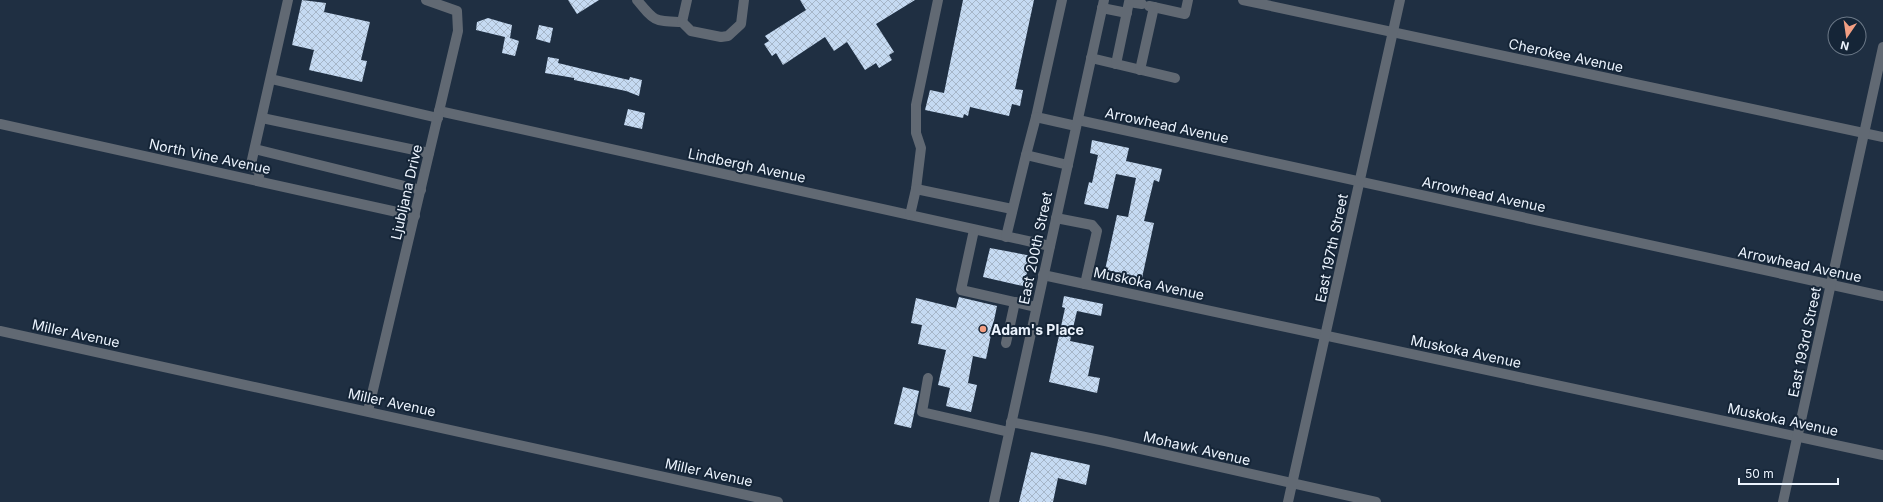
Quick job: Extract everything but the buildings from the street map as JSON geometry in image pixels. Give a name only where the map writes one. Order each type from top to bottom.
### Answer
[{"type":"street","points":[[258,181],[260,171],[252,167],[251,164],[288,0]]},
{"type":"street","name":"Ljubljana Drive","points":[[368,411],[458,31],[457,11],[426,0]]},
{"type":"street","points":[[637,0],[652,18],[663,21],[682,22],[691,31],[721,37],[728,36],[741,24],[744,0]]},
{"type":"street","points":[[682,22],[687,0]]},
{"type":"street","points":[[910,215],[916,190],[921,148],[916,133],[916,105],[938,0]]},
{"type":"street","points":[[1006,237],[1036,117],[1062,0]]},
{"type":"street","points":[[1116,64],[1129,2],[1142,2],[1154,7],[1185,14],[1188,0]]},
{"type":"street","name":"Cherokee Avenue","points":[[1243,0],[1883,137]]},
{"type":"street","name":"East 197th Street","points":[[1288,502],[1327,336],[1400,0]]},
{"type":"street","points":[[1103,4],[1126,13]]},
{"type":"street","name":"East 200th Street","points":[[994,502],[1103,4]]},
{"type":"street","points":[[1140,70],[1154,7]]},
{"type":"street","name":"East 193rd Street","points":[[1783,502],[1883,47]]},
{"type":"street","points":[[1091,58],[1175,78]]},
{"type":"street","name":"Lindbergh Avenue","points":[[271,79],[1050,246]]},
{"type":"street","name":"Arrowhead Avenue","points":[[1036,117],[1077,123],[1360,181],[1883,296]]},
{"type":"street","points":[[262,118],[430,152]]},
{"type":"street","name":"North Vine Avenue","points":[[0,124],[415,216]]},
{"type":"street","points":[[255,149],[421,190]]},
{"type":"street","points":[[1026,155],[1068,165]]},
{"type":"street","points":[[916,190],[1012,209]]},
{"type":"street","points":[[1056,218],[1092,225],[1097,231],[1085,284]]},
{"type":"street","points":[[974,230],[961,290],[1036,307]]},
{"type":"street","name":"Muskoka Avenue","points":[[1043,275],[1883,455]]},
{"type":"street","points":[[1006,343],[1015,302]]},
{"type":"street","name":"Miller Avenue","points":[[0,331],[778,502]]},
{"type":"street","name":"Mohawk Avenue","points":[[928,378],[922,412],[1105,441],[1376,502]]},
{"type":"place","name":"Adam's Place","points":[[983,329]]}]
